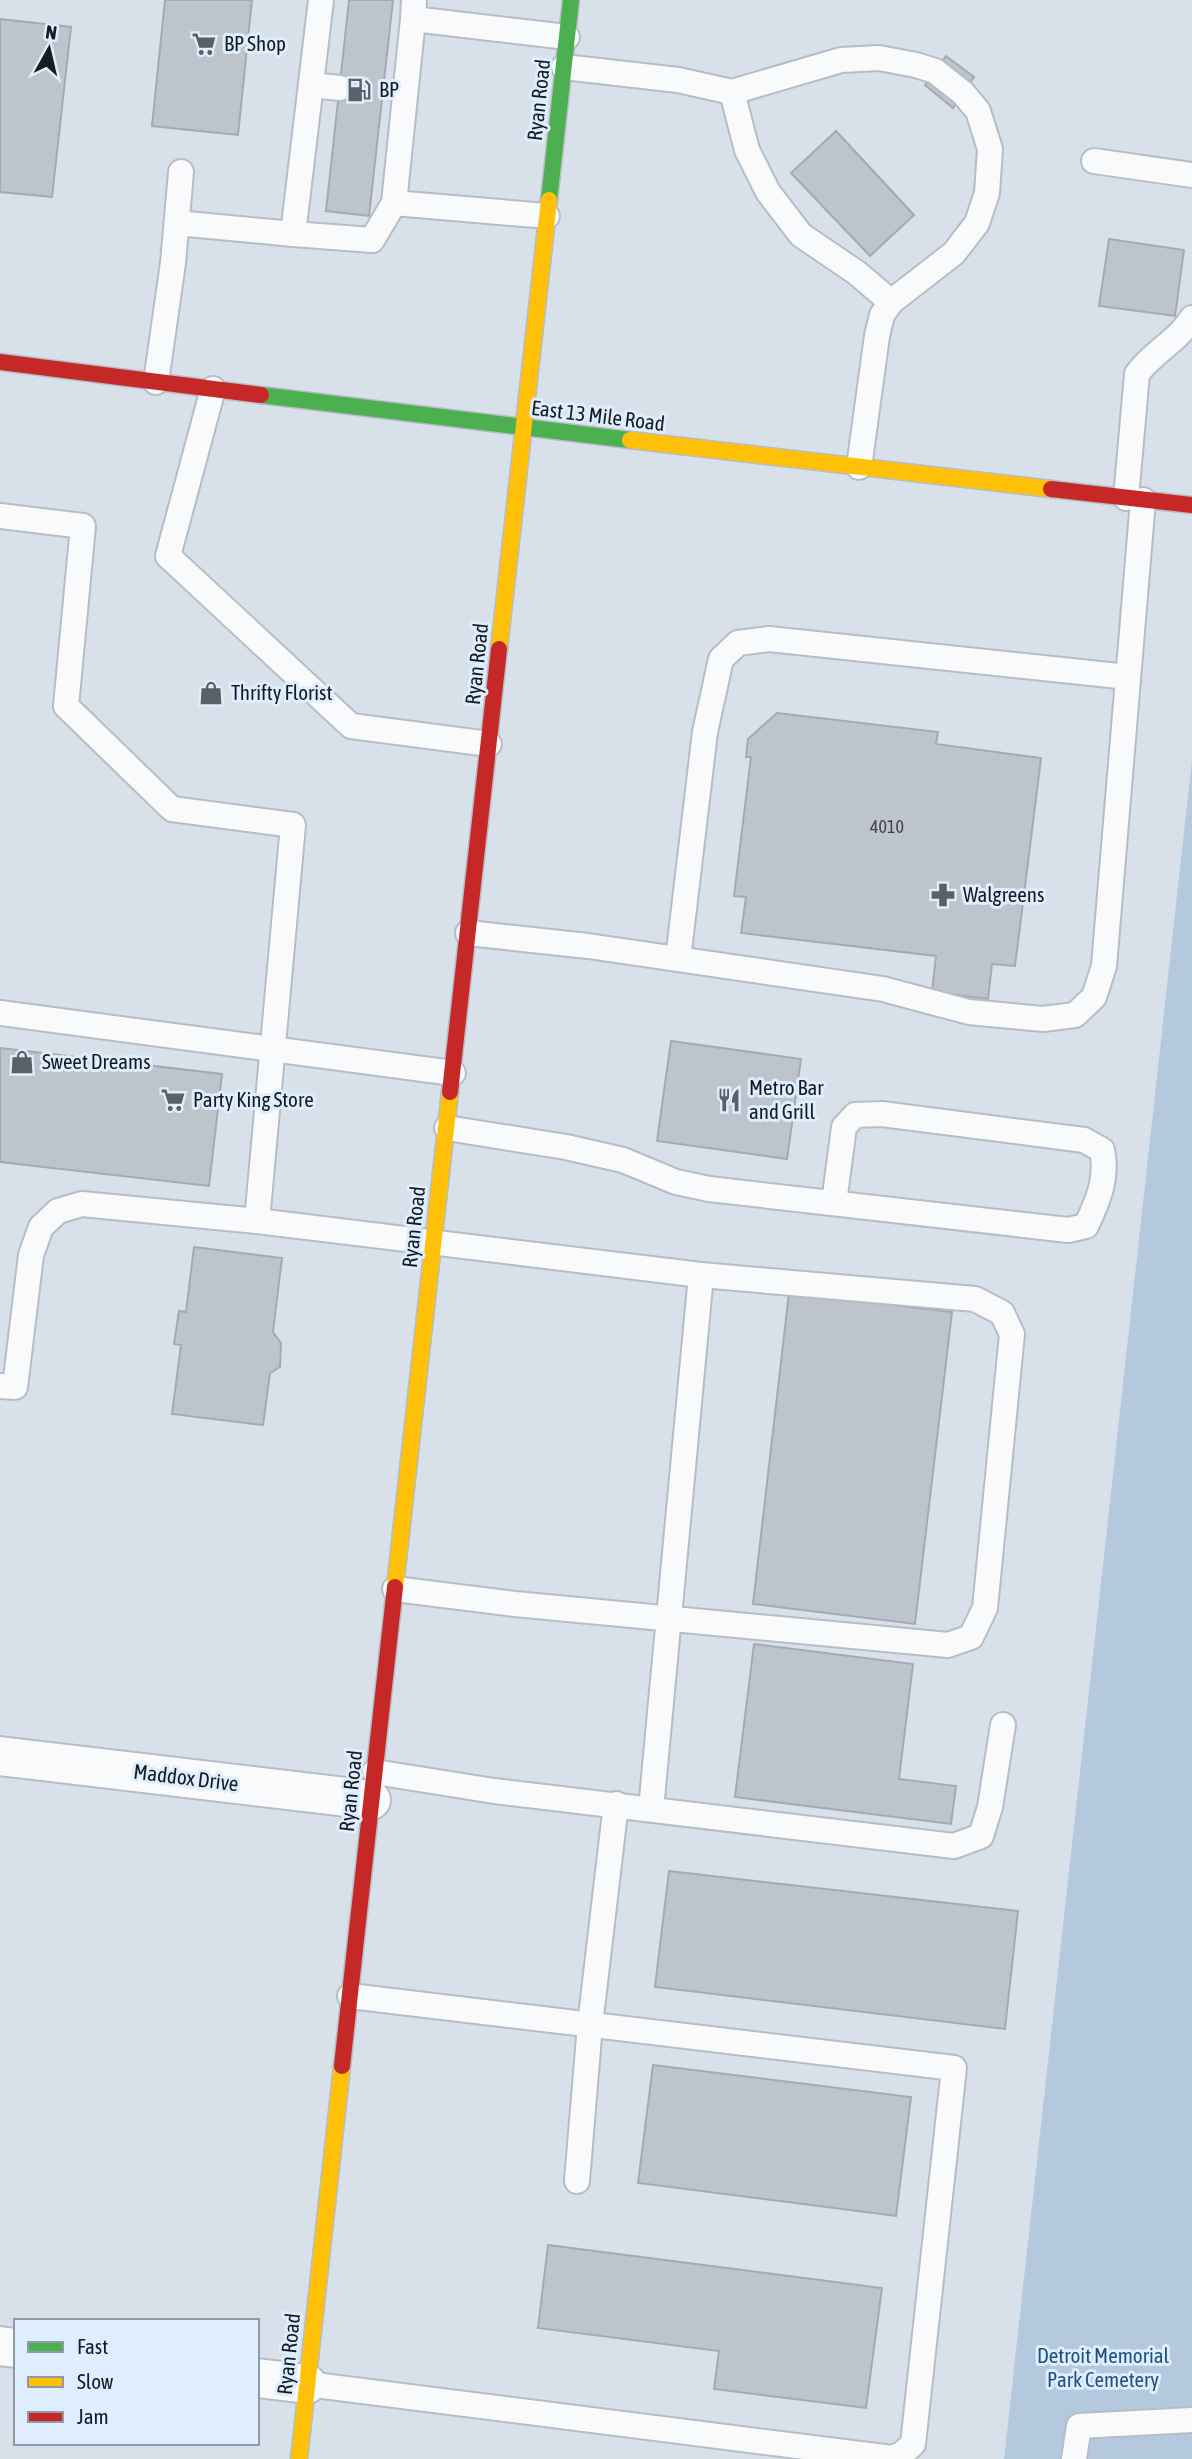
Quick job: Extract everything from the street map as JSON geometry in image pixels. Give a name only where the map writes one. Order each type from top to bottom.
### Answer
[{"type":"main road","name":"Ryan Road","points":[[299,2459],[571,0]]},
{"type":"main road","name":"East 13 Mile Road","points":[[0,362],[525,428],[1192,505]]},
{"type":"street","name":"Maddox Drive","points":[[0,1756],[373,1786]]},
{"type":"street","points":[[259,2378],[307,2384]]},
{"type":"lane","points":[[293,234],[321,0]]},
{"type":"lane","points":[[177,223],[372,240],[394,203],[394,95],[414,9],[567,37]]},
{"type":"lane","points":[[564,67],[678,80],[733,92],[841,60],[879,58],[935,71],[963,93],[978,111],[990,149],[987,193],[977,223],[954,253],[891,302],[882,315],[859,467]]},
{"type":"lane","points":[[311,85],[340,88]]},
{"type":"lane","points":[[733,92],[747,150],[768,192],[801,236],[857,273],[891,302]]},
{"type":"lane","points":[[1094,161],[1192,175]]},
{"type":"lane","points":[[156,382],[181,172]]},
{"type":"lane","points":[[394,203],[547,216]]},
{"type":"lane","points":[[468,933],[678,959],[883,989],[969,1012],[1044,1019],[1074,1015],[1094,997],[1104,965],[1128,677],[1137,374],[1147,360],[1185,331],[1192,318]]},
{"type":"lane","points":[[213,389],[168,556],[351,726],[489,744]]},
{"type":"lane","points":[[0,516],[83,526],[66,706],[172,809],[293,825],[257,1221]]},
{"type":"lane","points":[[678,959],[705,732],[721,659],[738,643],[769,639],[1128,677]]},
{"type":"lane","points":[[0,1013],[453,1073]]},
{"type":"lane","points":[[447,1128],[566,1147],[624,1160],[676,1182],[709,1189],[1068,1230],[1087,1226],[1098,1202],[1106,1166],[1102,1150],[1084,1140],[882,1114],[855,1115],[844,1127],[834,1203]]},
{"type":"lane","points":[[0,1386],[15,1387],[31,1255],[41,1227],[58,1211],[82,1203],[257,1221],[701,1275],[975,1299],[1002,1313],[1012,1334],[985,1608],[971,1637],[948,1645],[395,1590]]},
{"type":"lane","points":[[651,1810],[701,1275]]},
{"type":"lane","points":[[373,1786],[494,1791],[954,1846],[981,1836],[990,1807],[1003,1725]]},
{"type":"lane","points":[[576,2181],[590,2025],[616,1804]]},
{"type":"lane","points":[[307,2384],[892,2458],[902,2454],[913,2444],[954,2068],[350,1996]]},
{"type":"lane","points":[[1074,2459],[1079,2426],[1192,2420]]},
{"type":"green space","name":"Detroit Memorial Park Cemetery","points":[[1192,760],[1192,2459],[1004,2459]]},
{"type":"building","points":[[165,0],[252,0],[238,135],[152,126]]},
{"type":"building","points":[[349,0],[393,0],[369,216],[326,211]]},
{"type":"building","points":[[0,19],[71,27],[52,197],[0,192]]},
{"type":"building","points":[[946,56],[974,77],[953,108],[925,85]]},
{"type":"building","points":[[836,131],[914,215],[870,256],[791,173]]},
{"type":"building","points":[[1109,239],[1184,250],[1175,316],[1099,306]]},
{"type":"building","name":"Walgreens","points":[[777,713],[938,732],[936,744],[1041,758],[1015,966],[992,964],[988,999],[932,992],[936,956],[741,933],[746,897],[734,896],[751,757],[746,757],[748,739]]},
{"type":"building","name":"Metro Bar and Grill","points":[[671,1041],[801,1059],[787,1159],[657,1141]]},
{"type":"building","points":[[0,1048],[222,1074],[209,1186],[0,1162]]},
{"type":"building","points":[[194,1247],[282,1258],[273,1332],[281,1343],[280,1367],[270,1373],[263,1425],[172,1414],[181,1345],[174,1344],[179,1311],[186,1312]]},
{"type":"building","points":[[789,1293],[952,1312],[915,1624],[753,1604]]},
{"type":"building","points":[[754,1644],[913,1664],[899,1779],[956,1786],[951,1824],[735,1797]]},
{"type":"building","points":[[669,1871],[1018,1911],[1005,2029],[655,1987]]},
{"type":"building","points":[[653,2065],[911,2097],[896,2216],[638,2183]]},
{"type":"building","points":[[548,2245],[882,2288],[866,2408],[714,2389],[719,2351],[538,2328]]},
{"type":"traffic: fast","points":[[549,200],[571,0]]},
{"type":"traffic: fast","points":[[261,395],[630,440]]},
{"type":"traffic: slow","points":[[499,649],[549,200]]},
{"type":"traffic: slow","points":[[630,440],[1051,489]]},
{"type":"traffic: slow","points":[[395,1587],[450,1092]]},
{"type":"traffic: slow","points":[[299,2459],[342,2066]]},
{"type":"traffic: jam","points":[[0,362],[261,395]]},
{"type":"traffic: jam","points":[[1051,489],[1192,505]]},
{"type":"traffic: jam","points":[[450,1092],[499,649]]},
{"type":"traffic: jam","points":[[342,2066],[395,1587]]},
{"type":"place","name":"BP Shop","points":[[204,44]]},
{"type":"place","name":"BP","points":[[359,90]]},
{"type":"place","name":"Thrifty Florist","points":[[211,693]]},
{"type":"place","name":"Walgreens","points":[[943,895]]},
{"type":"place","name":"Sweet Dreams","points":[[22,1062]]},
{"type":"place","name":"Party King Store","points":[[173,1100]]},
{"type":"place","name":"Metro Bar and Grill","points":[[729,1100]]}]
